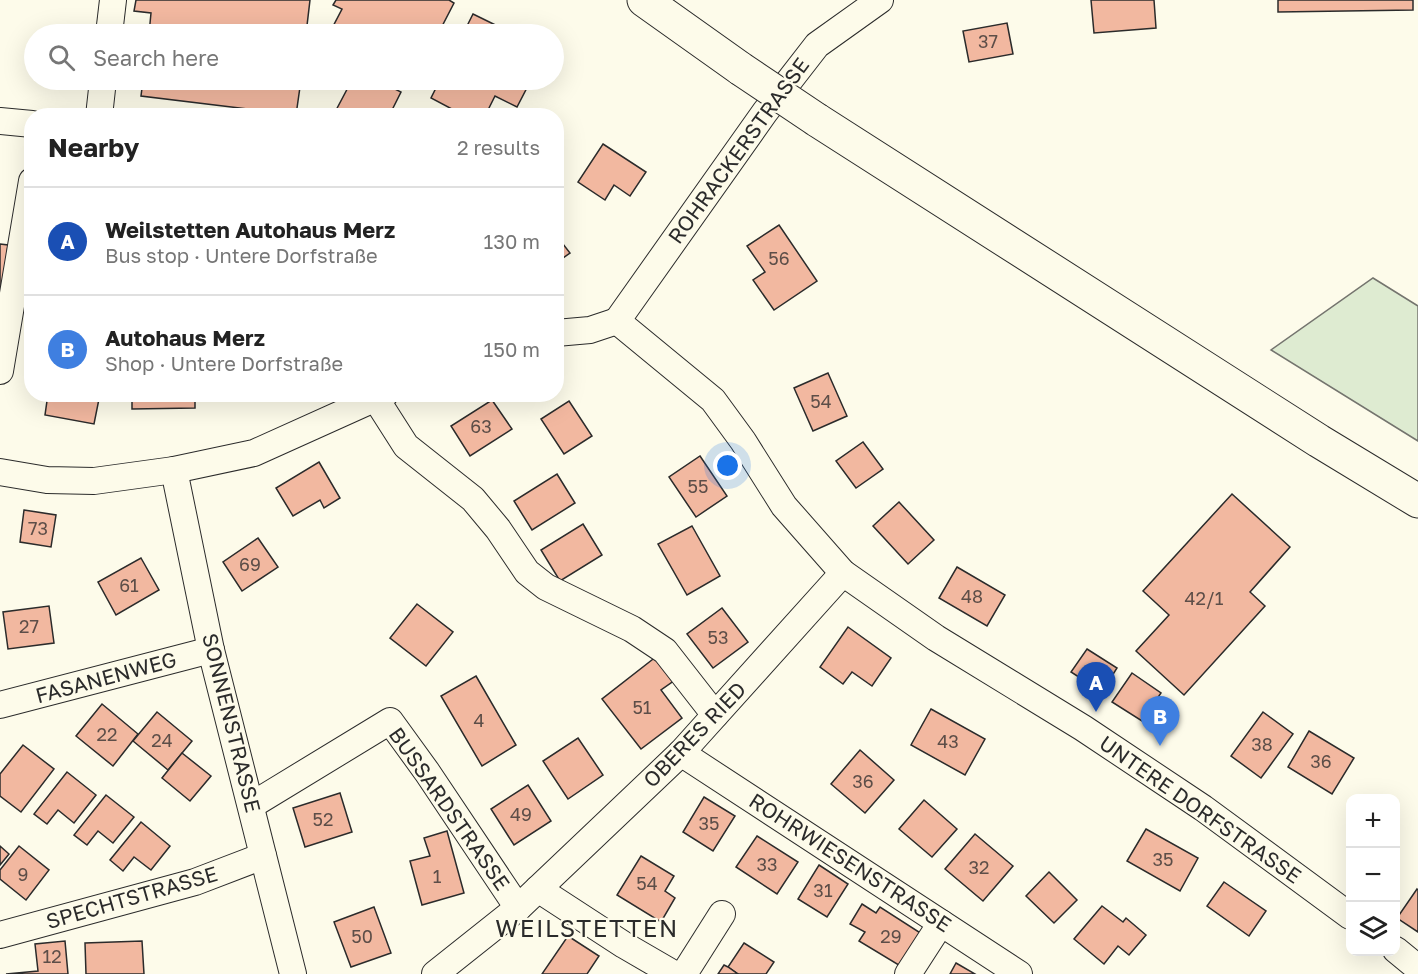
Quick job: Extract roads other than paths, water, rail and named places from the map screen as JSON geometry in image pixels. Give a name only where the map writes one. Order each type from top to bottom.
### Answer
[{"type":"highway","points":[[644,0],[817,120],[1319,441],[1418,501]]},
{"type":"street","points":[[110,24],[113,0]]},
{"type":"street","name":"ROHRACKERSTRASSE","points":[[617,321],[765,112],[817,45],[880,0]]},
{"type":"street","points":[[100,108],[102,90]]},
{"type":"street","points":[[0,121],[24,123]]},
{"type":"street","points":[[0,371],[24,228]]},
{"type":"street","points":[[564,332],[590,330],[617,321]]},
{"type":"street","name":"UNTERE DORFSTRASSE","points":[[617,321],[713,400],[743,441],[784,506],[843,573],[936,638],[1083,728],[1203,808],[1346,913]]},
{"type":"street","points":[[0,472],[47,480],[94,481],[174,470],[254,453],[370,402]]},
{"type":"street","points":[[384,402],[406,446],[473,499],[527,572],[546,587],[632,629],[665,651],[715,715]]},
{"type":"street","name":"SONNENSTRASSE","points":[[174,470],[212,651],[293,974]]},
{"type":"street","name":"OBERES RIED","points":[[435,974],[518,908],[681,753],[843,573]]},
{"type":"street","name":"FASANENWEG","points":[[0,705],[212,651]]},
{"type":"street","name":"BUSSARDSTRASSE","points":[[252,805],[390,722],[427,772],[518,908]]},
{"type":"street","name":"ROHRWIESENSTRASSE","points":[[681,753],[1019,974]]},
{"type":"street","name":"SPECHTSTRASSE","points":[[0,935],[195,882],[263,856]]},
{"type":"street","points":[[538,889],[624,945],[674,974]]},
{"type":"street","points":[[684,974],[722,914]]},
{"type":"street","points":[[908,974],[941,923]]},
{"type":"street","points":[[1400,954],[1418,968]]},
{"type":"place","name":"Weilstetten Autohaus Merz","points":[[1096,712]]},
{"type":"place","name":"Autohaus Merz","points":[[1160,746]]},
{"type":"district","name":"WEILSTETTEN","points":[[587,929]]}]
